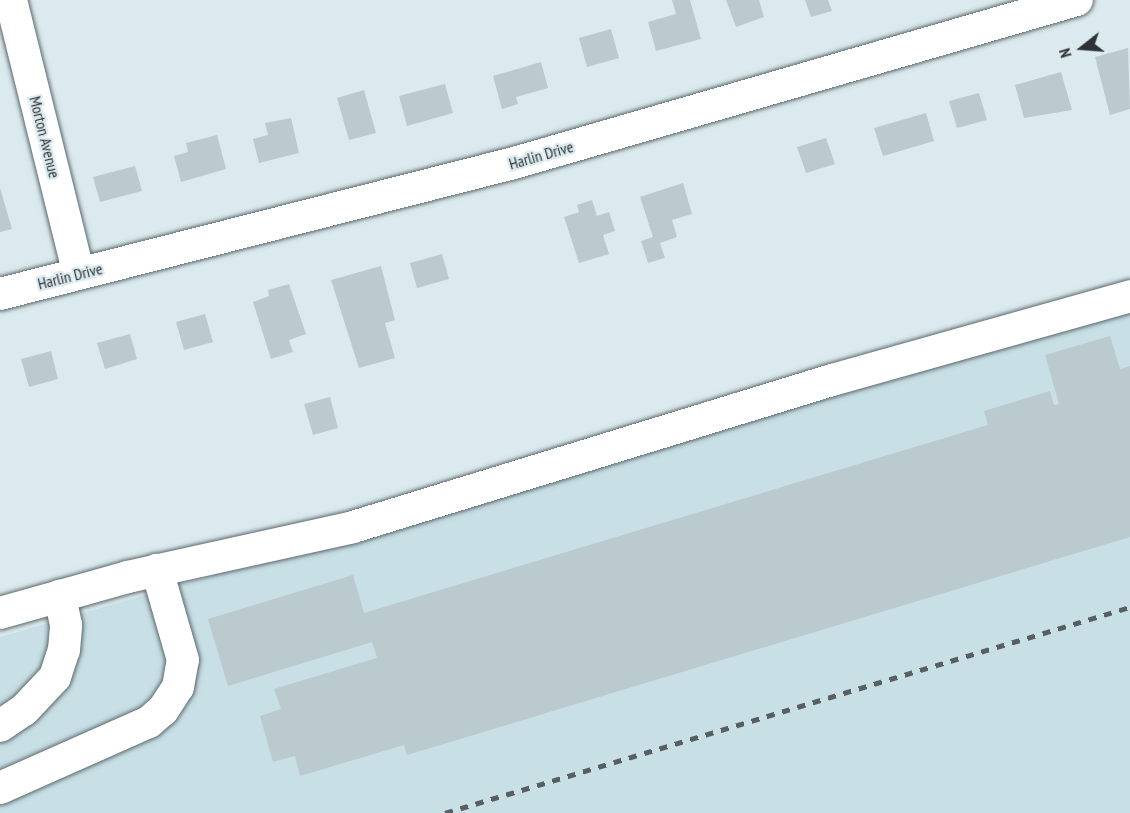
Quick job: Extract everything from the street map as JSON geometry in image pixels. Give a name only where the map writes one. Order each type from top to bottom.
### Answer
[{"type":"street","name":"Morton Avenue","points":[[11,0],[79,274]]},
{"type":"street","name":"Harlin Drive","points":[[0,294],[514,163],[1077,0]]},
{"type":"street","points":[[0,613],[157,570],[354,527],[832,380],[1130,296]]},
{"type":"street","points":[[0,788],[149,722],[163,710],[178,687],[183,660],[157,570]]},
{"type":"street","points":[[0,726],[24,710],[55,677],[64,650],[66,625],[84,589]]},
{"type":"shaded area","points":[[1130,304],[1130,813],[0,813],[0,637],[819,401],[1087,314]]},
{"type":"building","points":[[672,0],[690,0],[701,39],[656,51],[648,22],[676,14]]},
{"type":"building","points":[[726,0],[759,0],[764,17],[736,27]]},
{"type":"building","points":[[805,0],[828,0],[832,11],[811,17]]},
{"type":"building","points":[[611,29],[619,58],[587,67],[579,38]]},
{"type":"building","points":[[1128,48],[1130,109],[1110,115],[1095,57]]},
{"type":"building","points":[[541,62],[548,88],[516,97],[518,104],[502,109],[493,76]]},
{"type":"building","points":[[1061,72],[1072,110],[1024,118],[1015,85]]},
{"type":"building","points":[[445,84],[453,113],[407,126],[399,96]]},
{"type":"building","points":[[364,90],[376,133],[349,140],[337,98]]},
{"type":"building","points":[[979,93],[987,120],[957,128],[949,101]]},
{"type":"building","points":[[926,113],[934,141],[883,156],[874,128]]},
{"type":"building","points":[[291,118],[299,153],[259,163],[253,139],[268,135],[265,123]]},
{"type":"building","points":[[217,135],[226,169],[181,182],[174,156],[188,152],[186,143]]},
{"type":"building","points":[[826,138],[835,164],[806,173],[797,147]]},
{"type":"building","points":[[135,166],[142,191],[100,202],[93,177]]},
{"type":"building","points":[[683,183],[692,214],[672,220],[677,237],[660,243],[665,258],[648,263],[641,241],[653,237],[640,197]]},
{"type":"building","points":[[0,188],[12,229],[0,232]]},
{"type":"building","points":[[592,200],[597,216],[609,212],[615,231],[603,235],[609,254],[579,263],[564,217],[579,212],[577,205]]},
{"type":"building","points":[[442,254],[449,279],[417,288],[410,263]]},
{"type":"building","points":[[381,266],[395,320],[385,323],[395,358],[359,368],[331,280]]},
{"type":"building","points":[[289,284],[306,334],[289,340],[293,352],[271,359],[253,302],[269,296],[268,290]]},
{"type":"building","points":[[205,314],[213,342],[184,350],[176,322]]},
{"type":"building","points":[[130,334],[137,359],[105,369],[97,343]]},
{"type":"building","points":[[1110,336],[1120,369],[1130,366],[1130,537],[407,755],[404,745],[300,776],[295,756],[273,762],[260,716],[281,709],[274,689],[377,658],[372,642],[228,686],[208,619],[353,575],[364,613],[988,425],[984,411],[1050,391],[1054,405],[1059,404],[1045,355]]},
{"type":"building","points":[[51,351],[58,379],[29,387],[21,359]]},
{"type":"building","points":[[330,397],[338,428],[313,435],[304,404]]},
{"type":"railway","points":[[445,813],[1130,607]]}]
